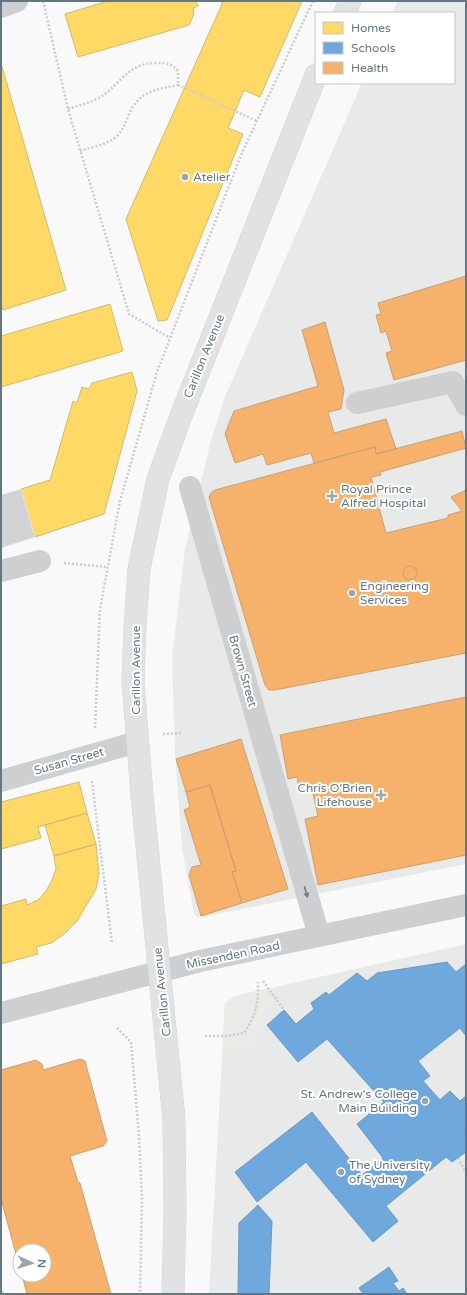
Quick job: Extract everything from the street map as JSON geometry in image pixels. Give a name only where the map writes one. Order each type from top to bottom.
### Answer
[{"type":"main road","points":[[345,12],[350,1]]},
{"type":"main road","name":"Carillon Avenue","points":[[173,1294],[175,1210],[174,1120],[137,742],[133,682],[139,569],[158,479],[199,368],[315,78]]},
{"type":"street","points":[[1,7],[17,1]]},
{"type":"street","points":[[357,403],[453,382],[466,405]]},
{"type":"street","name":"Brown Street","points":[[190,487],[319,936]]},
{"type":"street","points":[[1,571],[40,561]]},
{"type":"street","name":"Susan Street","points":[[1,780],[137,742]]},
{"type":"street","name":"Missenden Road","points":[[1,1013],[215,958],[466,905]]},
{"type":"path","points":[[43,1],[68,109],[129,314],[170,338]]},
{"type":"path","points":[[68,109],[95,100],[105,94],[128,71],[139,65],[158,62],[165,62],[172,65],[178,71],[178,85]]},
{"type":"path","points":[[80,151],[108,142],[116,136],[125,126],[130,111],[138,99],[156,90],[178,85],[257,121]]},
{"type":"path","points":[[40,561],[108,567]]},
{"type":"path","points":[[163,734],[183,733]]},
{"type":"path","points":[[92,778],[112,944]]},
{"type":"path","points":[[263,981],[284,1010]]},
{"type":"path","points":[[205,1036],[227,1036],[244,1033],[252,1021],[258,1004],[258,982]]},
{"type":"path","points":[[117,1028],[131,1042],[133,1058],[142,1200],[140,1294]]},
{"type":"path","points":[[458,1158],[466,1173]]},
{"type":"path","points":[[1,1287],[3,1294]]},
{"type":"shaded area","name":"Royal Prince Alfred Hospital","points":[[398,1],[466,1],[466,864],[198,918],[194,913],[182,848],[175,752],[172,658],[185,549],[210,444],[224,399],[362,84],[455,84],[455,12],[392,12]]},
{"type":"shaded area","name":"The University of Sydney","points":[[466,944],[466,1294],[209,1294],[225,1003],[235,996]]},
{"type":"shaded area","points":[[265,989],[268,1006],[263,1026],[250,1046],[222,1050],[225,1003],[235,996]]},
{"type":"building: Homes","points":[[108,1],[196,1],[198,6],[193,8],[194,14],[189,25],[78,57],[65,14]]},
{"type":"building: Homes","name":"Atelier","points":[[221,1],[302,1],[260,97],[244,90],[228,128],[243,134],[167,320],[158,321],[126,219],[222,4]]},
{"type":"building: Homes","points":[[1,63],[66,290],[3,310],[1,304]]},
{"type":"building: Homes","points":[[110,304],[123,351],[1,387],[1,336]]},
{"type":"building: Homes","points":[[132,372],[137,391],[104,514],[35,537],[21,489],[50,480],[73,401],[77,403],[82,387],[89,389],[92,383]]},
{"type":"building: Homes","points":[[79,782],[87,813],[38,827],[41,838],[1,849],[1,802]]},
{"type":"building: Homes","points":[[87,813],[96,844],[54,856],[45,825]]},
{"type":"building: Homes","points":[[96,844],[99,874],[96,889],[77,921],[64,934],[51,943],[36,947],[38,954],[1,964],[1,906],[26,899],[27,905],[38,900],[46,891],[56,869],[54,856]]},
{"type":"building: Schools","name":"St. Andrew's College Main Building","points":[[447,962],[456,972],[466,964],[466,1036],[460,1028],[418,1061],[430,1076],[423,1081],[440,1100],[450,1091],[460,1101],[466,1096],[466,1128],[464,1130],[466,1133],[466,1152],[452,1162],[446,1157],[386,1206],[398,1221],[373,1242],[306,1162],[257,1202],[235,1172],[312,1112],[362,1175],[383,1158],[357,1124],[384,1102],[327,1039],[298,1062],[267,1025],[284,1010],[296,1024],[314,1009],[311,1003],[326,992],[329,995],[357,973],[367,981],[377,973]]},
{"type":"building: Schools","points":[[258,1205],[272,1221],[269,1294],[238,1294],[239,1223]]},
{"type":"building: Schools","points":[[389,1267],[398,1281],[393,1283],[399,1291],[403,1288],[407,1294],[363,1294],[359,1288]]},
{"type":"building: Health","points":[[466,276],[466,360],[394,380],[386,353],[392,351],[386,331],[381,333],[376,315],[381,314],[378,303]]},
{"type":"building: Health","points":[[325,322],[344,390],[341,409],[328,412],[334,433],[386,419],[396,449],[376,454],[375,447],[314,463],[311,453],[267,465],[263,454],[235,463],[225,434],[234,411],[318,386],[302,330]]},
{"type":"building: Health","name":"Engineering Services","points":[[462,431],[466,448],[380,472],[381,475],[371,477],[386,533],[448,518],[448,515],[462,511],[451,497],[466,490],[466,653],[269,690],[265,685],[209,497],[211,493],[215,490],[375,447],[376,454]]},
{"type":"building: Health","points":[[407,566],[413,566],[417,570],[417,576],[413,580],[407,580],[403,576],[403,570]]},
{"type":"building: Health","name":"Chris O'Brien Lifehouse","points":[[466,697],[466,855],[318,885],[305,819],[318,816],[311,785],[299,788],[297,777],[288,779],[280,735]]},
{"type":"building: Health","points":[[241,739],[288,889],[242,903],[232,872],[236,871],[210,785],[186,792],[176,759]]},
{"type":"building: Health","points":[[210,785],[236,871],[232,872],[242,903],[201,916],[189,875],[192,867],[201,865],[184,810],[190,807],[186,792]]},
{"type":"building: Health","points":[[80,1059],[85,1061],[107,1141],[103,1146],[70,1156],[78,1182],[80,1183],[111,1294],[27,1294],[24,1283],[52,1283],[52,1243],[13,1243],[1,1199],[1,1070],[36,1060],[42,1064],[43,1070]]},
{"type":"building: Other","points":[[21,489],[35,537],[1,548],[1,495]]},
{"type":"place","name":"Atelier","points":[[185,177]]},
{"type":"place","name":"Royal Prince Alfred Hospital","points":[[332,496]]},
{"type":"place","name":"Engineering Services","points":[[352,593]]},
{"type":"place","name":"Chris O'Brien Lifehouse","points":[[381,795]]},
{"type":"place","name":"St. Andrew's College Main Building","points":[[425,1101]]},
{"type":"place","name":"The University of Sydney","points":[[341,1172]]}]
